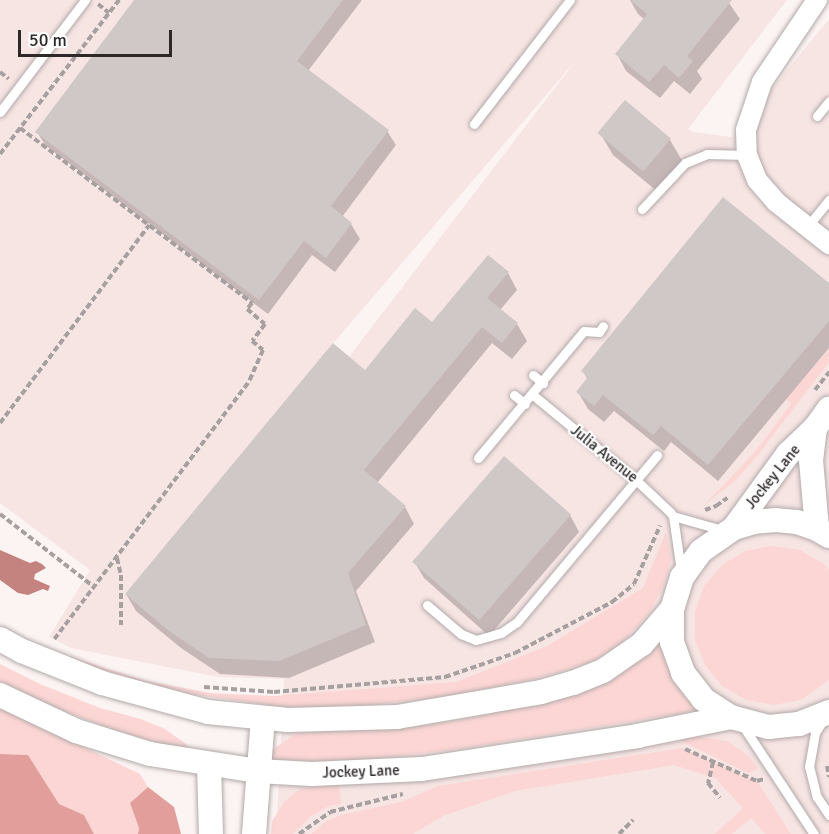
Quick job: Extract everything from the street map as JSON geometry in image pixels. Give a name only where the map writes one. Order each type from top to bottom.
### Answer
[{"type":"street","points":[[816,1],[762,82],[747,130],[747,155],[757,180],[776,202],[829,244]]},
{"type":"street","name":"Jockey Lane","points":[[730,530],[817,412]]},
{"type":"street","name":"Jockey Lane","points":[[817,412],[811,460],[823,532]]},
{"type":"street","points":[[823,532],[797,522],[776,520],[754,522],[730,530],[700,551],[682,577],[672,609],[672,642],[683,673],[703,699],[735,719],[779,726],[799,724],[828,712]]},
{"type":"street","points":[[0,639],[22,651],[102,683],[208,712],[262,718],[396,717],[541,692],[573,683],[603,671],[642,644],[672,609]]},
{"type":"street","name":"Jockey Lane","points":[[0,695],[76,731],[150,754],[257,771],[350,773],[422,769],[735,719]]},
{"type":"street","points":[[254,834],[262,718]]},
{"type":"street","points":[[209,764],[211,834]]},
{"type":"lane","points":[[0,111],[85,0]]},
{"type":"lane","points":[[474,124],[570,0]]},
{"type":"lane","points":[[817,116],[829,101]]},
{"type":"lane","points":[[642,209],[685,163],[707,154],[747,155]]},
{"type":"lane","points":[[807,227],[829,200]]},
{"type":"lane","points":[[478,458],[543,383],[584,331],[598,332],[603,326]]},
{"type":"lane","points":[[533,375],[543,383]]},
{"type":"lane","points":[[514,395],[525,404]]},
{"type":"lane","name":"Julia Avenue","points":[[532,395],[635,479],[671,514],[730,530]]},
{"type":"lane","points":[[427,604],[461,634],[468,637],[476,640],[501,633],[517,622],[657,454]]},
{"type":"lane","points":[[671,514],[682,577]]},
{"type":"lane","points":[[828,712],[815,733],[809,766],[817,797],[829,815]]},
{"type":"lane","points":[[735,719],[814,834]]},
{"type":"path","points":[[93,0],[109,13]]},
{"type":"path","points":[[0,154],[119,0]]},
{"type":"path","points":[[20,128],[252,303],[246,309],[265,324],[252,341],[263,350],[248,383],[51,644],[61,648]]},
{"type":"path","points":[[0,423],[149,225]]},
{"type":"path","points":[[817,412],[829,372]]},
{"type":"path","points":[[700,512],[716,506],[730,495]]},
{"type":"path","points":[[0,514],[94,587]]},
{"type":"path","points":[[202,686],[274,692],[445,677],[515,653],[612,602],[634,584],[659,529],[671,514]]},
{"type":"path","points":[[117,557],[121,575],[121,625]]},
{"type":"path","points":[[325,719],[326,688]]},
{"type":"path","points":[[682,748],[757,782],[761,780]]},
{"type":"path","points":[[713,762],[708,783],[720,798]]},
{"type":"path","points":[[829,766],[829,777]]},
{"type":"path","points":[[350,773],[351,806]]},
{"type":"path","points":[[299,834],[330,812],[406,793]]},
{"type":"path","points":[[619,834],[633,820]]},
{"type":"shaded area","points":[[0,0],[787,0],[688,129],[692,132],[732,137],[829,19],[829,834],[276,834],[284,679],[218,677],[71,648],[49,637],[90,570],[0,503]],"holes":[[[577,59],[348,358],[331,346]]]},
{"type":"shaded area","points":[[829,349],[829,362],[758,455],[736,480],[703,506],[755,452],[791,404],[786,399]]},
{"type":"shaded area","points":[[666,532],[671,560],[664,585],[649,613],[624,641],[591,662],[538,678],[453,696],[352,707],[290,708],[196,695],[142,683],[78,662],[56,652],[143,680],[210,693],[274,696],[456,682],[547,646],[643,588]]},
{"type":"shaded area","points":[[772,546],[800,550],[824,564],[829,570],[829,680],[801,700],[774,705],[746,700],[722,686],[705,665],[695,640],[695,612],[704,586],[722,565],[745,551]]},
{"type":"shaded area","points":[[0,550],[30,563],[36,561],[42,564],[46,568],[35,574],[34,579],[50,586],[48,591],[43,589],[28,595],[18,593],[0,580]]},
{"type":"shaded area","points":[[663,639],[701,710],[459,749],[320,763],[267,762],[267,755],[298,733],[396,729],[456,721],[574,695],[617,677]]},
{"type":"shaded area","points":[[0,664],[40,684],[100,708],[141,719],[165,729],[186,744],[188,748],[176,748],[113,730],[48,705],[0,681]]},
{"type":"shaded area","points":[[0,707],[140,774],[148,787],[130,803],[139,828],[138,834],[94,834],[84,815],[59,804],[28,755],[0,754]]},
{"type":"shaded area","points":[[694,736],[727,741],[750,757],[758,769],[748,773],[679,740]]},
{"type":"shaded area","points":[[682,748],[757,781],[791,834],[765,834],[751,818],[732,834],[715,834],[743,808],[715,778],[674,765],[515,791],[443,816],[413,834],[311,834],[325,822],[341,815],[401,802],[438,786]]},
{"type":"shaded area","points":[[0,754],[28,755],[59,804],[84,815],[94,834],[0,834]]},
{"type":"shaded area","points":[[339,783],[341,804],[329,806],[310,817],[293,834],[271,834],[272,821],[284,802],[300,789]]},
{"type":"shaded area","points":[[148,787],[174,807],[181,834],[138,834],[139,828],[130,803]]},
{"type":"building","points":[[134,0],[343,0],[297,61],[389,130],[331,206],[352,223],[326,258],[304,241],[259,300],[35,132]]},
{"type":"building","points":[[630,0],[732,0],[687,56],[693,61],[679,78],[664,65],[649,82],[615,54],[647,14]]},
{"type":"building","points":[[625,100],[671,139],[643,172],[597,133]]},
{"type":"building","points":[[723,197],[829,283],[829,321],[708,465],[661,426],[653,435],[603,395],[594,406],[576,392],[588,377],[581,371]]},
{"type":"building","points":[[488,255],[509,272],[487,298],[518,323],[502,343],[482,327],[364,470],[406,506],[348,573],[366,625],[279,661],[209,658],[169,631],[125,594],[333,343],[365,370],[415,308],[432,322]]},
{"type":"building","points":[[504,456],[571,514],[479,620],[412,562]]}]
